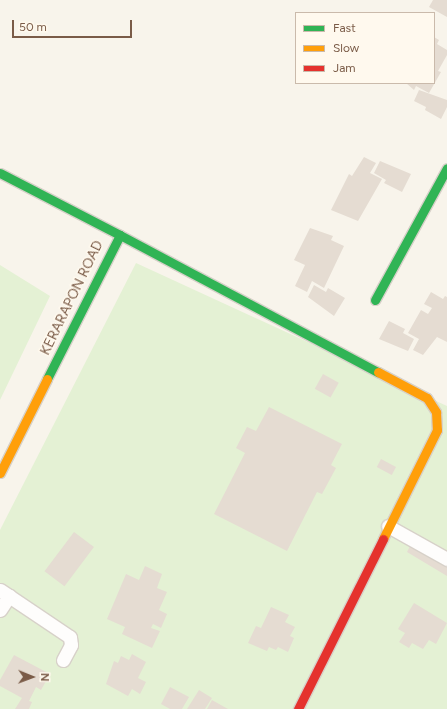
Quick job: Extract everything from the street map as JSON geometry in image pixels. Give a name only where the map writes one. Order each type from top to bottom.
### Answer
[{"type":"street","points":[[375,300],[447,168]]},
{"type":"street","name":"KERARAPON ROAD","points":[[0,173],[120,235],[0,473]]},
{"type":"street","points":[[120,235],[430,402],[438,419],[437,430],[298,709]]},
{"type":"street","points":[[388,526],[447,559]]},
{"type":"street","points":[[0,610],[5,593],[70,637],[70,645],[63,660]]},
{"type":"green space","points":[[136,263],[447,406],[447,709],[0,709],[0,530]]},
{"type":"green space","points":[[0,265],[50,296],[0,400]]},
{"type":"building","points":[[433,0],[447,0],[447,17],[429,7]]},
{"type":"building","points":[[435,38],[439,40],[437,44],[447,50],[447,55],[438,71],[441,72],[435,82]]},
{"type":"building","points":[[407,84],[434,84],[429,93],[416,86],[414,90]]},
{"type":"building","points":[[419,90],[447,100],[447,107],[441,119],[425,110],[426,107],[414,101]]},
{"type":"building","points":[[364,157],[376,163],[370,173],[382,179],[358,221],[331,210],[349,174],[352,176]]},
{"type":"building","points":[[380,161],[411,174],[402,192],[384,183],[386,180],[374,173]]},
{"type":"building","points":[[310,228],[333,236],[331,240],[344,246],[324,288],[312,281],[307,292],[295,286],[305,265],[294,260]]},
{"type":"building","points":[[314,285],[326,292],[328,288],[345,298],[334,316],[308,297]]},
{"type":"building","points":[[431,292],[443,299],[445,296],[447,297],[447,342],[437,337],[423,355],[413,350],[419,339],[408,333],[421,310],[428,314],[432,308],[424,304]]},
{"type":"building","points":[[389,321],[405,329],[403,333],[414,339],[408,351],[379,339]]},
{"type":"building","points":[[323,374],[339,383],[331,398],[315,389]]},
{"type":"building","points":[[269,407],[342,444],[331,465],[336,468],[322,494],[317,492],[287,551],[214,514],[245,453],[236,448],[247,427],[256,431]]},
{"type":"building","points":[[381,459],[396,467],[392,475],[377,467]]},
{"type":"building","points":[[74,532],[94,547],[64,586],[45,571]]},
{"type":"building","points":[[413,540],[447,560],[447,576],[407,552]]},
{"type":"building","points":[[145,566],[162,574],[157,588],[167,592],[159,610],[167,614],[161,628],[153,624],[151,628],[160,631],[152,648],[122,634],[125,627],[107,619],[126,574],[139,580]]},
{"type":"building","points":[[414,603],[447,623],[436,644],[429,640],[423,649],[412,643],[409,648],[399,642],[405,633],[398,629]]},
{"type":"building","points":[[271,607],[289,615],[285,622],[295,627],[290,636],[294,638],[288,652],[278,647],[276,650],[269,647],[267,651],[248,643],[256,626],[261,628]]},
{"type":"building","points":[[132,654],[146,662],[138,678],[146,682],[140,694],[132,689],[128,696],[106,684],[114,661],[118,663],[121,656],[129,660]]},
{"type":"building","points":[[14,655],[50,674],[41,690],[36,687],[29,701],[32,702],[29,709],[15,709],[22,698],[0,686],[0,680]]},
{"type":"building","points":[[170,687],[189,697],[182,709],[170,709],[161,704]]},
{"type":"building","points":[[199,690],[212,698],[205,709],[187,709]]},
{"type":"building","points":[[212,700],[228,709],[207,709]]},
{"type":"traffic: fast","points":[[375,300],[447,168]]},
{"type":"traffic: fast","points":[[0,173],[120,235],[47,379]]},
{"type":"traffic: fast","points":[[120,235],[378,372]]},
{"type":"traffic: slow","points":[[378,372],[427,398],[436,412],[437,430],[383,539]]},
{"type":"traffic: slow","points":[[0,473],[47,379]]},
{"type":"traffic: jam","points":[[298,709],[383,539]]}]
